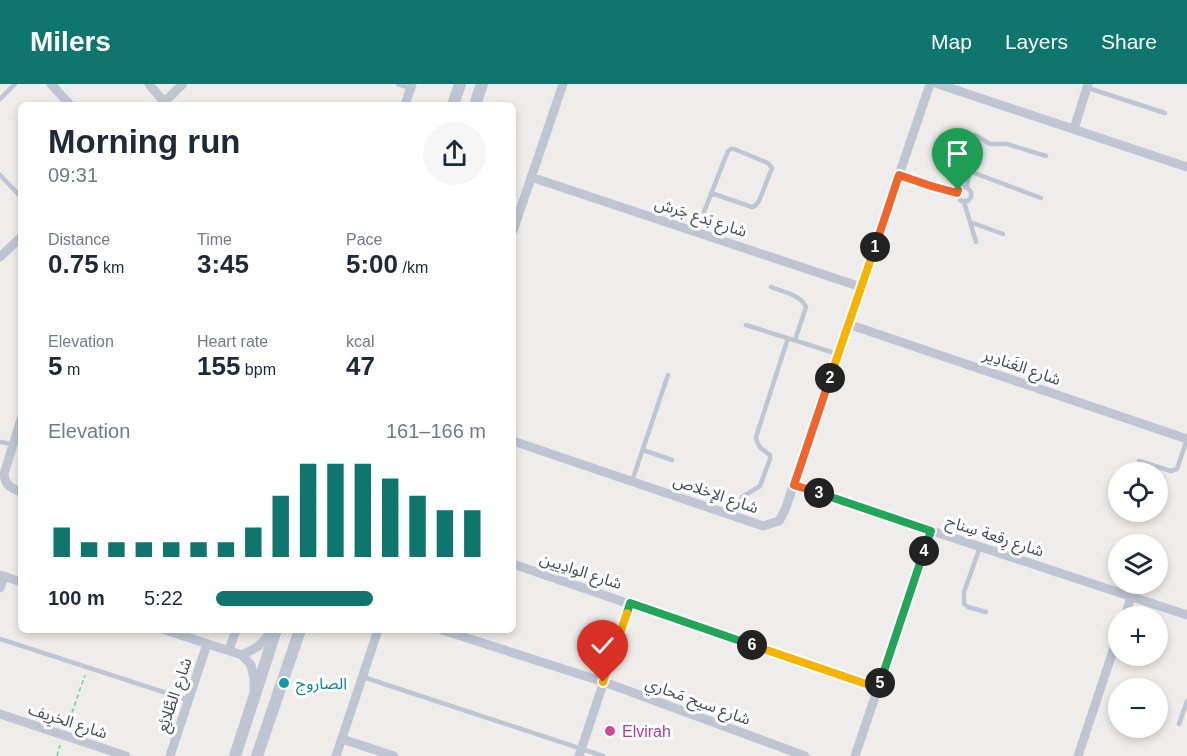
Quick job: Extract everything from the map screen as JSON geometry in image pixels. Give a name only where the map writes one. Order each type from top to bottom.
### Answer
[{"type":"street","points":[[51,84],[67,102]]},
{"type":"street","points":[[149,84],[161,102]]},
{"type":"street","points":[[164,102],[183,84]]},
{"type":"street","points":[[454,102],[460,84]]},
{"type":"street","points":[[476,102],[482,84]]},
{"type":"street","points":[[516,222],[563,84]]},
{"type":"street","name":"شارع الإخلاص","points":[[516,442],[763,526],[778,521],[785,510],[794,485],[930,84]]},
{"type":"street","points":[[938,84],[1187,167]]},
{"type":"street","points":[[406,102],[411,86]]},
{"type":"street","points":[[1074,129],[1088,86]]},
{"type":"street","name":"شارع بَدع جَرش","points":[[531,177],[861,286]]},
{"type":"street","points":[[0,257],[18,240]]},
{"type":"street","name":"شارع الغَنادِير","points":[[848,324],[1187,439]]},
{"type":"street","points":[[18,428],[4,474],[10,487],[18,491]]},
{"type":"street","name":"شارع رِقعة سِناح","points":[[794,485],[1187,615]]},
{"type":"street","points":[[855,756],[931,531]]},
{"type":"street","name":"شارع الوادِيين","points":[[516,565],[878,688]]},
{"type":"street","points":[[0,588],[2,575],[18,581]]},
{"type":"street","points":[[1128,606],[1131,597]]},
{"type":"street","points":[[580,752],[630,603]]},
{"type":"street","points":[[174,633],[242,655],[251,664],[254,697]]},
{"type":"street","points":[[229,650],[235,633]]},
{"type":"street","points":[[242,655],[258,647],[272,633]]},
{"type":"street","points":[[235,756],[273,633]]},
{"type":"street","points":[[257,756],[299,633]]},
{"type":"street","points":[[336,756],[377,633]]},
{"type":"street","name":"شارع سيح مَحاري","points":[[451,633],[603,682],[805,756]]},
{"type":"street","name":"شارع الطَّلائِع","points":[[170,756],[207,644]]},
{"type":"street","points":[[1078,756],[1108,666]]},
{"type":"street","name":"شارع الخرِيف","points":[[0,714],[126,756]]},
{"type":"street","points":[[342,738],[394,756]]},
{"type":"lane","points":[[0,99],[15,84]]},
{"type":"lane","points":[[398,84],[411,86]]},
{"type":"lane","points":[[1088,86],[1165,113]]},
{"type":"lane","points":[[966,187],[975,135],[990,144],[1007,144],[1046,156]]},
{"type":"lane","points":[[696,231],[711,193],[728,152],[731,149],[768,163],[772,168],[759,201],[752,207],[711,193]]},
{"type":"lane","points":[[969,171],[1041,198]]},
{"type":"lane","points":[[0,175],[18,194]]},
{"type":"lane","points":[[899,175],[957,193]]},
{"type":"lane","points":[[957,193],[966,187]]},
{"type":"lane","points":[[957,193],[958,198],[968,201],[971,192],[966,187]]},
{"type":"lane","points":[[964,201],[976,243]]},
{"type":"lane","points":[[970,222],[1004,234]]},
{"type":"lane","points":[[771,287],[795,296],[806,307],[795,340]]},
{"type":"lane","points":[[746,325],[838,354]]},
{"type":"lane","points":[[734,516],[742,497],[760,486],[770,459],[770,455],[756,443],[756,437],[788,338]]},
{"type":"lane","points":[[632,481],[668,375]]},
{"type":"lane","points":[[1139,461],[1171,471],[1177,469],[1187,439]]},
{"type":"lane","points":[[0,442],[13,444]]},
{"type":"lane","points":[[643,450],[672,460]]},
{"type":"lane","points":[[980,547],[964,592],[964,604],[986,612]]},
{"type":"lane","points":[[0,639],[188,700]]},
{"type":"lane","points":[[363,677],[580,752],[603,756]]},
{"type":"lane","points":[[1179,724],[1187,701]]},
{"type":"path","points":[[57,756],[88,668]]},
{"type":"place","name":"الصاروج","points":[[284,683]]},
{"type":"place","name":"Elvirah","points":[[610,731]]},
{"type":"route","points":[[603,682],[630,603],[878,688],[931,531],[794,485],[899,175],[957,193],[958,190]]}]
